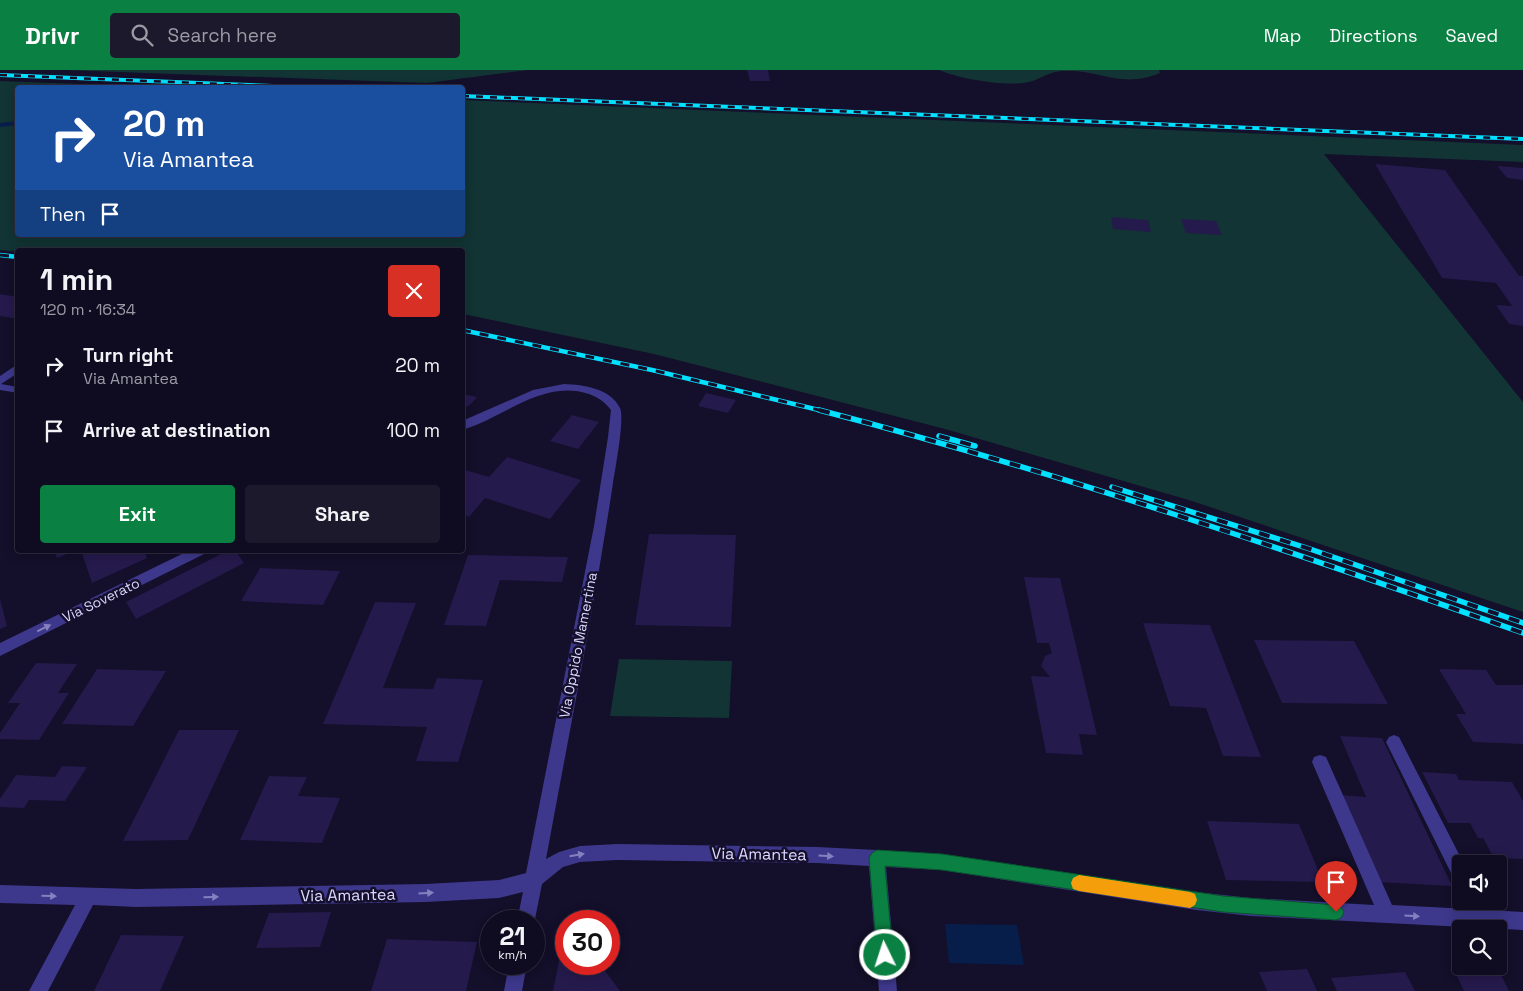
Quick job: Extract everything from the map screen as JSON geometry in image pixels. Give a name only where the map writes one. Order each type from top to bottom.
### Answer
[{"type":"street","points":[[0,381],[15,369]]},
{"type":"street","points":[[0,387],[15,390]]},
{"type":"street","name":"Via Oppido Mamertina","points":[[465,425],[537,392],[564,387],[581,388],[602,395],[611,402],[616,410],[615,430],[600,526],[528,910]]},
{"type":"street","name":"Via Soverato","points":[[0,650],[192,553]]},
{"type":"street","points":[[1394,742],[1452,857]]},
{"type":"street","points":[[1320,762],[1387,915]]},
{"type":"street","name":"Via Amantea","points":[[0,894],[88,898],[426,893],[508,888],[535,878],[559,860],[580,854],[617,852],[877,858],[942,862],[1223,904],[1293,910],[1523,921]]},
{"type":"street","points":[[877,858],[888,991]]},
{"type":"street","points":[[38,991],[88,898]]},
{"type":"street","points":[[1478,910],[1483,919]]},
{"type":"street","points":[[513,991],[516,975]]},
{"type":"green space","points":[[64,70],[528,70],[427,83]]},
{"type":"green space","points":[[939,70],[1159,70],[1160,73],[1134,79],[1123,79],[1079,71],[1060,71],[1029,82],[996,83],[970,79]]},
{"type":"green space","points":[[0,81],[108,85],[15,85],[15,237],[465,237],[465,100],[1523,145],[1523,162],[1324,154],[1523,402],[1523,612],[1192,501],[945,429],[654,354],[465,314],[465,248],[15,248],[15,252],[0,250]]},
{"type":"green space","points":[[619,659],[732,661],[729,718],[610,716]]},
{"type":"water","points":[[945,924],[1017,925],[1024,965],[949,963]]},
{"type":"building","points":[[747,70],[768,70],[770,81],[750,81]]},
{"type":"building","points":[[1375,164],[1445,170],[1519,276],[1523,276],[1523,326],[1509,324],[1496,305],[1512,306],[1496,283],[1442,278]]},
{"type":"building","points":[[1497,166],[1523,168],[1523,180],[1507,178]]},
{"type":"building","points":[[1111,217],[1148,220],[1151,232],[1113,229]]},
{"type":"building","points":[[1181,219],[1216,221],[1222,235],[1186,233]]},
{"type":"building","points":[[0,294],[15,296],[15,318],[0,316]]},
{"type":"building","points":[[706,393],[736,400],[728,413],[698,406]]},
{"type":"building","points":[[465,395],[477,397],[465,407]]},
{"type":"building","points":[[572,415],[599,422],[578,449],[550,441]]},
{"type":"building","points":[[507,457],[581,480],[550,519],[485,498],[469,517],[465,515],[465,470],[489,477]]},
{"type":"building","points":[[649,534],[736,535],[731,627],[635,625]]},
{"type":"building","points":[[55,553],[70,553],[57,558]]},
{"type":"building","points":[[82,553],[145,553],[147,558],[92,583]]},
{"type":"building","points":[[223,553],[237,553],[244,563],[136,619],[126,602]]},
{"type":"building","points":[[468,555],[568,557],[562,582],[500,580],[486,626],[444,625]]},
{"type":"building","points":[[260,568],[340,571],[323,605],[241,601]]},
{"type":"building","points":[[1024,577],[1060,578],[1097,735],[1079,734],[1083,755],[1046,753],[1031,676],[1050,677],[1041,666],[1045,656],[1052,653],[1049,643],[1037,643]]},
{"type":"building","points":[[0,599],[7,626],[0,629]]},
{"type":"building","points":[[375,602],[416,603],[383,688],[433,689],[437,678],[483,680],[458,762],[416,761],[427,727],[323,724]]},
{"type":"building","points":[[1143,623],[1210,625],[1261,757],[1223,756],[1206,708],[1170,706]]},
{"type":"building","points":[[1254,640],[1354,641],[1388,704],[1282,703]]},
{"type":"building","points":[[36,663],[77,664],[58,693],[69,693],[39,740],[0,739],[0,733],[20,703],[8,703]]},
{"type":"building","points":[[97,669],[166,671],[133,726],[62,724]]},
{"type":"building","points":[[1439,669],[1486,670],[1496,685],[1523,685],[1523,744],[1473,742],[1456,714],[1466,714]]},
{"type":"building","points":[[179,730],[239,730],[188,840],[123,841]]},
{"type":"building","points":[[1340,736],[1382,738],[1452,886],[1377,882],[1341,795],[1366,797]]},
{"type":"building","points":[[62,766],[87,767],[65,801],[29,800],[24,808],[0,807],[0,799],[16,775],[55,777]]},
{"type":"building","points":[[1422,772],[1456,774],[1459,780],[1512,782],[1523,801],[1523,859],[1507,858],[1507,855],[1492,855],[1483,838],[1478,838],[1470,823],[1448,823]]},
{"type":"building","points":[[269,776],[307,777],[298,796],[340,798],[322,843],[240,840]]},
{"type":"building","points":[[1207,821],[1299,824],[1323,882],[1226,880]]},
{"type":"building","points":[[331,912],[320,947],[256,948],[269,913]]},
{"type":"building","points":[[121,935],[184,936],[160,991],[94,991]]},
{"type":"building","points":[[387,939],[477,942],[466,991],[371,991]]},
{"type":"building","points":[[1307,969],[1317,991],[1267,991],[1259,972]]},
{"type":"building","points":[[1405,972],[1415,991],[1337,991],[1331,978]]},
{"type":"building","points":[[556,975],[608,975],[620,991],[553,991]]},
{"type":"building","points":[[1456,975],[1501,975],[1509,991],[1464,991]]},
{"type":"waterway","points":[[0,125],[15,123]]},
{"type":"railway","points":[[0,75],[248,85]]},
{"type":"railway","points":[[465,96],[1523,139]]},
{"type":"railway","points":[[0,255],[15,257]]},
{"type":"railway","points":[[465,331],[652,370],[820,410]]},
{"type":"railway","points":[[820,410],[997,459],[1085,486],[1349,572],[1523,633]]},
{"type":"railway","points":[[939,436],[975,446]]},
{"type":"railway","points":[[1112,487],[1310,549],[1523,623]]},
{"type":"slow traffic","points":[[1079,883],[1190,900]]},
{"type":"route","points":[[885,955],[877,858],[942,862],[1223,904],[1284,910],[1336,912]]}]
